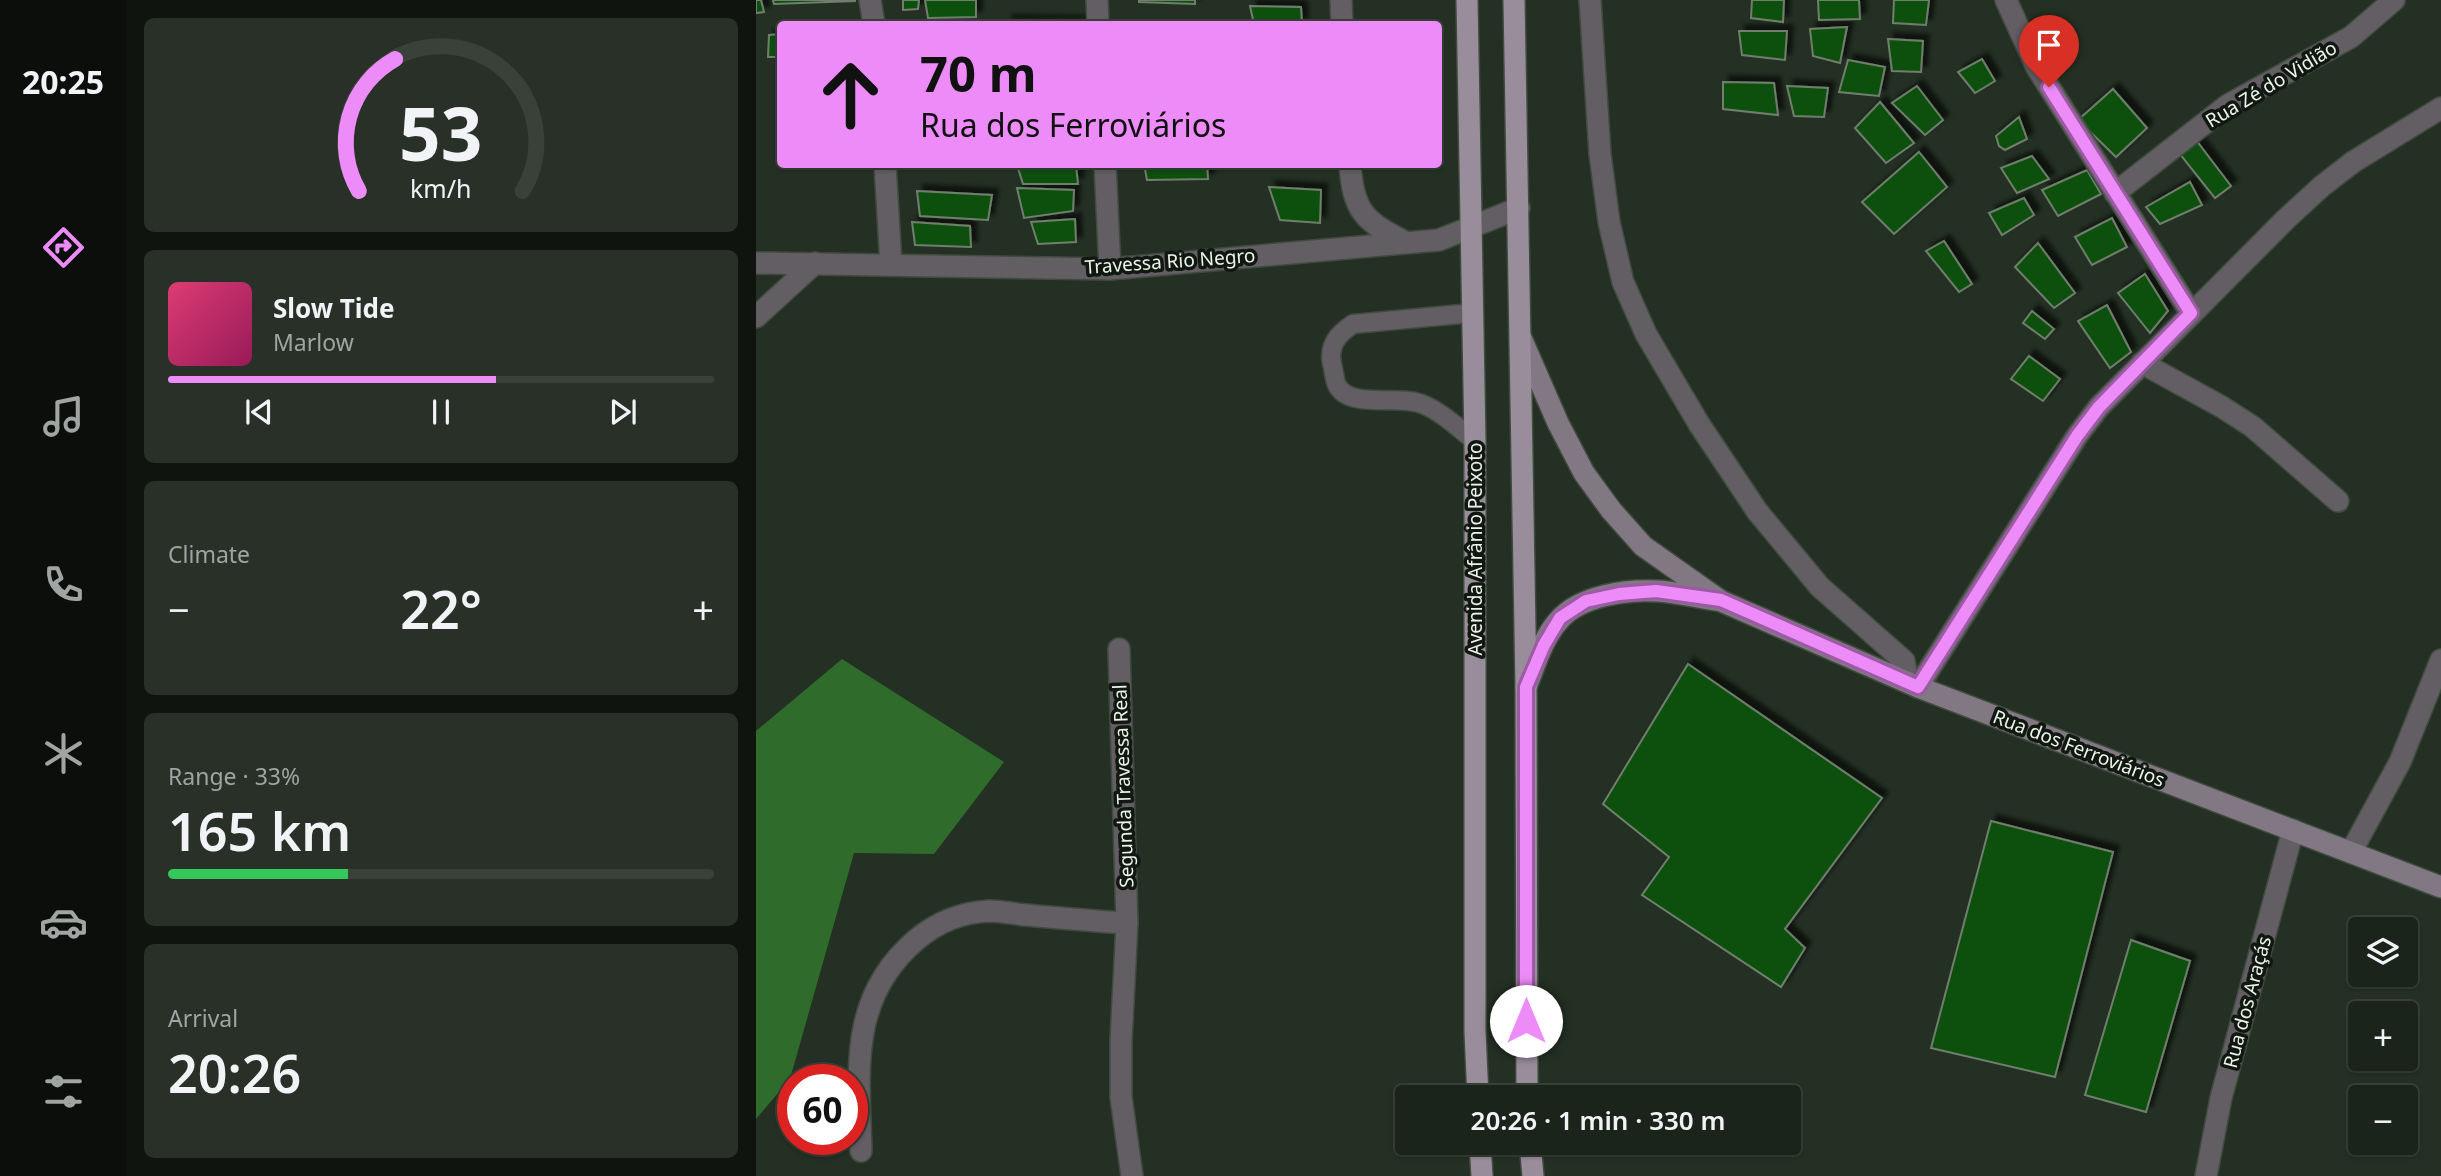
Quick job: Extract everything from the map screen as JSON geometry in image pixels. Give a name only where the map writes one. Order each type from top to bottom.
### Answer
[{"type":"main road","name":"Avenida Afrânio Peixoto","points":[[1467,0],[1475,441],[1475,1032],[1477,1085]]},
{"type":"main road","points":[[1514,0],[1526,687],[1527,1085]]},
{"type":"main road","name":"Rua dos Ferroviários","points":[[1521,338],[1577,460],[1611,510],[1643,546],[1721,600],[1913,684],[2441,887]]},
{"type":"main road","name":"Rua dos Ferroviários","points":[[1526,687],[1544,645],[1560,618],[1586,601],[1619,594],[1656,591],[1721,600]]},
{"type":"main road","points":[[1481,1155],[1482,1176]]},
{"type":"main road","points":[[1531,1155],[1533,1176]]},
{"type":"street","points":[[870,0],[874,21]]},
{"type":"street","points":[[1097,0],[1098,21]]},
{"type":"street","points":[[1341,0],[1342,21]]},
{"type":"street","points":[[1590,0],[1600,154],[1609,222],[1623,282],[1646,334],[1699,424],[1757,511],[1820,587],[1904,661],[1913,684]]},
{"type":"street","points":[[2006,0],[2036,66],[2191,313]]},
{"type":"street","name":"Rua Zé do Vidião","points":[[2115,193],[2228,105],[2351,37],[2394,0]]},
{"type":"street","points":[[1913,684],[2099,407],[2322,186],[2353,162],[2441,108]]},
{"type":"street","points":[[885,168],[891,265]]},
{"type":"street","points":[[1105,168],[1110,269]]},
{"type":"street","points":[[1350,168],[1352,189],[1358,208],[1382,230],[1405,242]]},
{"type":"street","name":"Travessa Rio Negro","points":[[756,263],[1110,269],[1438,240],[1519,208]]},
{"type":"street","points":[[756,317],[815,264]]},
{"type":"street","points":[[2142,363],[2253,427],[2338,501]]},
{"type":"street","name":"Segunda Travessa Real","points":[[1119,649],[1127,923],[1121,1097],[1132,1176]]},
{"type":"street","points":[[2351,852],[2400,762],[2441,660]]},
{"type":"street","name":"Rua dos Araçás","points":[[2206,1176],[2221,1098],[2293,830]]},
{"type":"street","points":[[861,1064],[864,1021],[872,995],[900,953],[922,934],[943,922],[967,914],[990,911],[1127,923]]},
{"type":"lane","points":[[1472,313],[1353,324],[1334,341],[1331,358],[1337,385],[1347,396],[1360,399],[1404,399],[1420,403],[1434,409],[1475,441]]},
{"type":"green space","points":[[842,659],[1004,762],[934,854],[854,853],[794,1064],[777,1064],[777,1094],[756,1119],[756,731]]},
{"type":"building","points":[[756,0],[761,0],[764,12],[756,13]]},
{"type":"building","points":[[773,0],[855,0],[855,1],[774,4]]},
{"type":"building","points":[[903,0],[919,0],[918,9],[903,10]]},
{"type":"building","points":[[925,0],[976,0],[976,17],[928,18]]},
{"type":"building","points":[[1195,0],[1195,4],[1139,2]]},
{"type":"building","points":[[1752,0],[1784,0],[1783,22],[1751,18]]},
{"type":"building","points":[[1818,0],[1859,0],[1860,19],[1819,20]]},
{"type":"building","points":[[1894,0],[1929,0],[1926,25],[1893,23]]},
{"type":"building","points":[[1250,6],[1301,7],[1302,21],[1253,21]]},
{"type":"building","points":[[1847,27],[1840,63],[1813,56],[1810,29]]},
{"type":"building","points":[[1739,31],[1787,31],[1785,60],[1742,55]]},
{"type":"building","points":[[777,34],[777,57],[768,57],[769,35]]},
{"type":"building","points":[[1888,39],[1923,41],[1921,72],[1892,71]]},
{"type":"building","points":[[1982,59],[1995,81],[1975,93],[1958,72]]},
{"type":"building","points":[[1848,60],[1885,67],[1879,96],[1839,92]]},
{"type":"building","points":[[1723,82],[1774,83],[1778,115],[1723,109]]},
{"type":"building","points":[[1787,86],[1828,88],[1824,117],[1794,116]]},
{"type":"building","points":[[1917,86],[1943,120],[1925,135],[1892,103]]},
{"type":"building","points":[[2113,89],[2147,128],[2116,157],[2078,120]]},
{"type":"building","points":[[1880,102],[1914,143],[1886,163],[1855,128]]},
{"type":"building","points":[[2019,117],[2027,139],[2005,150],[1999,146],[1996,136]]},
{"type":"building","points":[[2196,140],[2231,186],[2215,198],[2180,154]]},
{"type":"building","points":[[1919,152],[1947,187],[1894,234],[1862,202]]},
{"type":"building","points":[[2032,156],[2049,179],[2017,193],[2001,168]]},
{"type":"building","points":[[1018,168],[1076,168],[1078,184],[1023,184]]},
{"type":"building","points":[[1145,168],[1207,168],[1208,179],[1147,180]]},
{"type":"building","points":[[2087,170],[2101,194],[2058,216],[2042,190]]},
{"type":"building","points":[[2190,182],[2202,205],[2160,224],[2146,207]]},
{"type":"building","points":[[1269,187],[1321,190],[1320,223],[1280,220]]},
{"type":"building","points":[[1017,188],[1074,190],[1073,211],[1024,218]]},
{"type":"building","points":[[917,191],[992,195],[988,220],[920,216]]},
{"type":"building","points":[[2024,198],[2034,215],[2002,235],[1989,213]]},
{"type":"building","points":[[2112,218],[2127,247],[2092,265],[2075,237]]},
{"type":"building","points":[[1075,219],[1076,242],[1038,244],[1031,222]]},
{"type":"building","points":[[912,222],[970,226],[971,247],[915,245]]},
{"type":"building","points":[[1944,241],[1972,284],[1959,292],[1926,251]]},
{"type":"building","points":[[2038,243],[2075,293],[2054,308],[2015,267]]},
{"type":"building","points":[[2145,274],[2168,311],[2150,333],[2118,293]]},
{"type":"building","points":[[2107,305],[2131,352],[2110,368],[2078,321]]},
{"type":"building","points":[[2032,311],[2054,329],[2045,339],[2023,323]]},
{"type":"building","points":[[2029,356],[2060,379],[2043,401],[2011,379]]},
{"type":"building","points":[[1688,664],[1882,798],[1785,929],[1805,948],[1781,987],[1642,895],[1669,857],[1603,804]]},
{"type":"building","points":[[1991,821],[2113,852],[2055,1077],[1931,1048]]},
{"type":"building","points":[[2131,940],[2190,961],[2146,1112],[2085,1095]]},
{"type":"route","points":[[1526,1021],[1526,687],[1544,645],[1560,618],[1586,601],[1619,594],[1656,591],[1721,600],[1918,687],[2077,436],[2099,407],[2191,313],[2049,87]]}]
